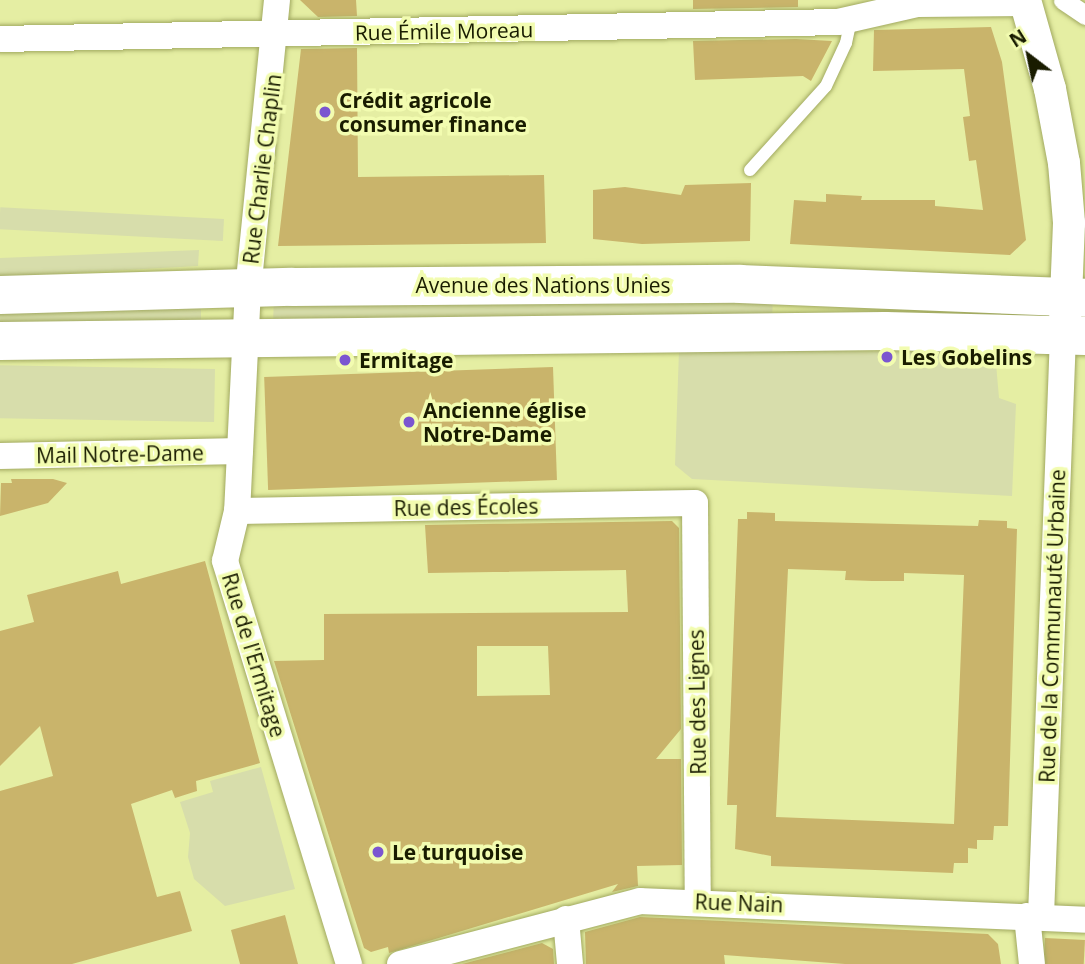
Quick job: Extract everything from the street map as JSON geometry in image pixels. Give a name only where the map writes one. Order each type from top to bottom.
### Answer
[{"type":"main road","name":"Avenue des Nations Unies","points":[[0,295],[248,288],[752,284],[1076,298]]},
{"type":"main road","points":[[0,341],[885,331],[1074,336]]},
{"type":"street","name":"Rue Charlie Chaplin","points":[[244,338],[277,35],[277,0]]},
{"type":"street","points":[[1063,0],[1085,15]]},
{"type":"street","name":"Rue Émile Moreau","points":[[0,39],[277,35],[851,20],[887,4],[1025,1]]},
{"type":"street","points":[[1025,1],[1065,163],[1076,298],[1074,336]]},
{"type":"street","name":"Rue de la Communauté Urbaine","points":[[1032,964],[1074,336]]},
{"type":"street","name":"Rue de l'Ermitage","points":[[244,338],[237,511],[225,555],[349,964]]},
{"type":"street","name":"Mail Notre-Dame","points":[[0,456],[240,451]]},
{"type":"street","name":"Rue des Écoles","points":[[237,511],[695,503]]},
{"type":"street","name":"Rue des Lignes","points":[[695,503],[698,901]]},
{"type":"street","name":"Rue Nain","points":[[400,964],[619,904],[698,901],[1085,920]]},
{"type":"street","points":[[566,919],[570,964]]},
{"type":"lane","points":[[750,170],[826,86],[846,43],[851,20]]},
{"type":"green space","points":[[0,207],[224,219],[223,241],[0,229]]},
{"type":"green space","points":[[199,250],[198,266],[0,277],[0,258]]},
{"type":"green space","points":[[274,297],[773,297],[772,318],[273,323]]},
{"type":"green space","points":[[201,299],[201,326],[0,328],[0,306]]},
{"type":"green space","points":[[679,350],[995,352],[999,398],[1016,404],[1012,496],[692,479],[675,465]]},
{"type":"green space","points":[[0,365],[215,369],[214,422],[0,418]]},
{"type":"green space","points":[[261,767],[295,889],[225,906],[194,879],[188,857],[190,833],[180,802],[213,792],[210,781]]},
{"type":"building","points":[[300,0],[356,0],[357,16],[318,17]]},
{"type":"building","points":[[693,0],[798,0],[798,7],[693,9]]},
{"type":"building","points":[[991,27],[1002,62],[1026,240],[1010,255],[790,244],[794,200],[826,202],[826,194],[862,196],[861,200],[935,200],[935,206],[983,210],[976,160],[969,161],[963,117],[970,116],[964,69],[873,71],[874,30]]},
{"type":"building","points":[[693,41],[832,41],[811,81],[803,76],[695,80]]},
{"type":"building","name":"Crédit agricole consumer finance","points":[[357,48],[358,177],[544,175],[546,243],[278,246],[301,49]]},
{"type":"building","points":[[751,183],[750,241],[642,244],[593,239],[593,190],[625,187],[681,195],[685,185]]},
{"type":"building","name":"Ancienne église Notre-Dame","points":[[553,367],[557,480],[268,490],[264,377]]},
{"type":"building","points":[[11,479],[53,479],[67,483],[48,503],[0,516],[1,483],[12,483]]},
{"type":"building","points":[[747,512],[775,513],[775,521],[978,526],[979,520],[1007,521],[1007,528],[1017,529],[1008,826],[994,826],[993,840],[977,840],[977,849],[968,848],[968,863],[954,863],[953,873],[771,866],[771,856],[735,849],[737,805],[727,805],[738,519],[747,519]],"holes":[[[788,569],[846,571],[845,580],[872,581],[904,581],[904,573],[964,575],[954,824],[776,817]]]},
{"type":"building","points":[[672,521],[679,528],[681,729],[656,759],[681,759],[682,865],[637,866],[638,886],[612,892],[618,884],[389,953],[388,947],[371,952],[364,948],[274,661],[324,660],[324,614],[628,612],[626,570],[428,573],[425,525]],"holes":[[[477,646],[548,646],[550,695],[477,696]]]},
{"type":"building","points":[[205,561],[260,763],[196,781],[197,791],[175,798],[172,790],[131,804],[157,897],[180,891],[192,931],[72,964],[0,964],[0,791],[53,776],[40,726],[0,766],[0,631],[34,622],[27,595],[118,571],[121,584]]},
{"type":"building","points":[[285,915],[298,964],[240,964],[231,930]]},
{"type":"building","points":[[640,917],[988,934],[998,944],[1001,964],[845,964],[724,955],[725,964],[586,964],[585,932]]},
{"type":"building","points":[[1045,938],[1085,940],[1084,964],[1044,964]]},
{"type":"building","points":[[542,943],[553,949],[554,964],[462,964]]},
{"type":"place","name":"Crédit agricole consumer finance","points":[[325,112]]},
{"type":"place","name":"Les Gobelins","points":[[887,357]]},
{"type":"place","name":"Ermitage","points":[[345,360]]},
{"type":"place","name":"Ancienne église Notre-Dame","points":[[409,422]]},
{"type":"place","name":"Le turquoise","points":[[378,852]]}]
